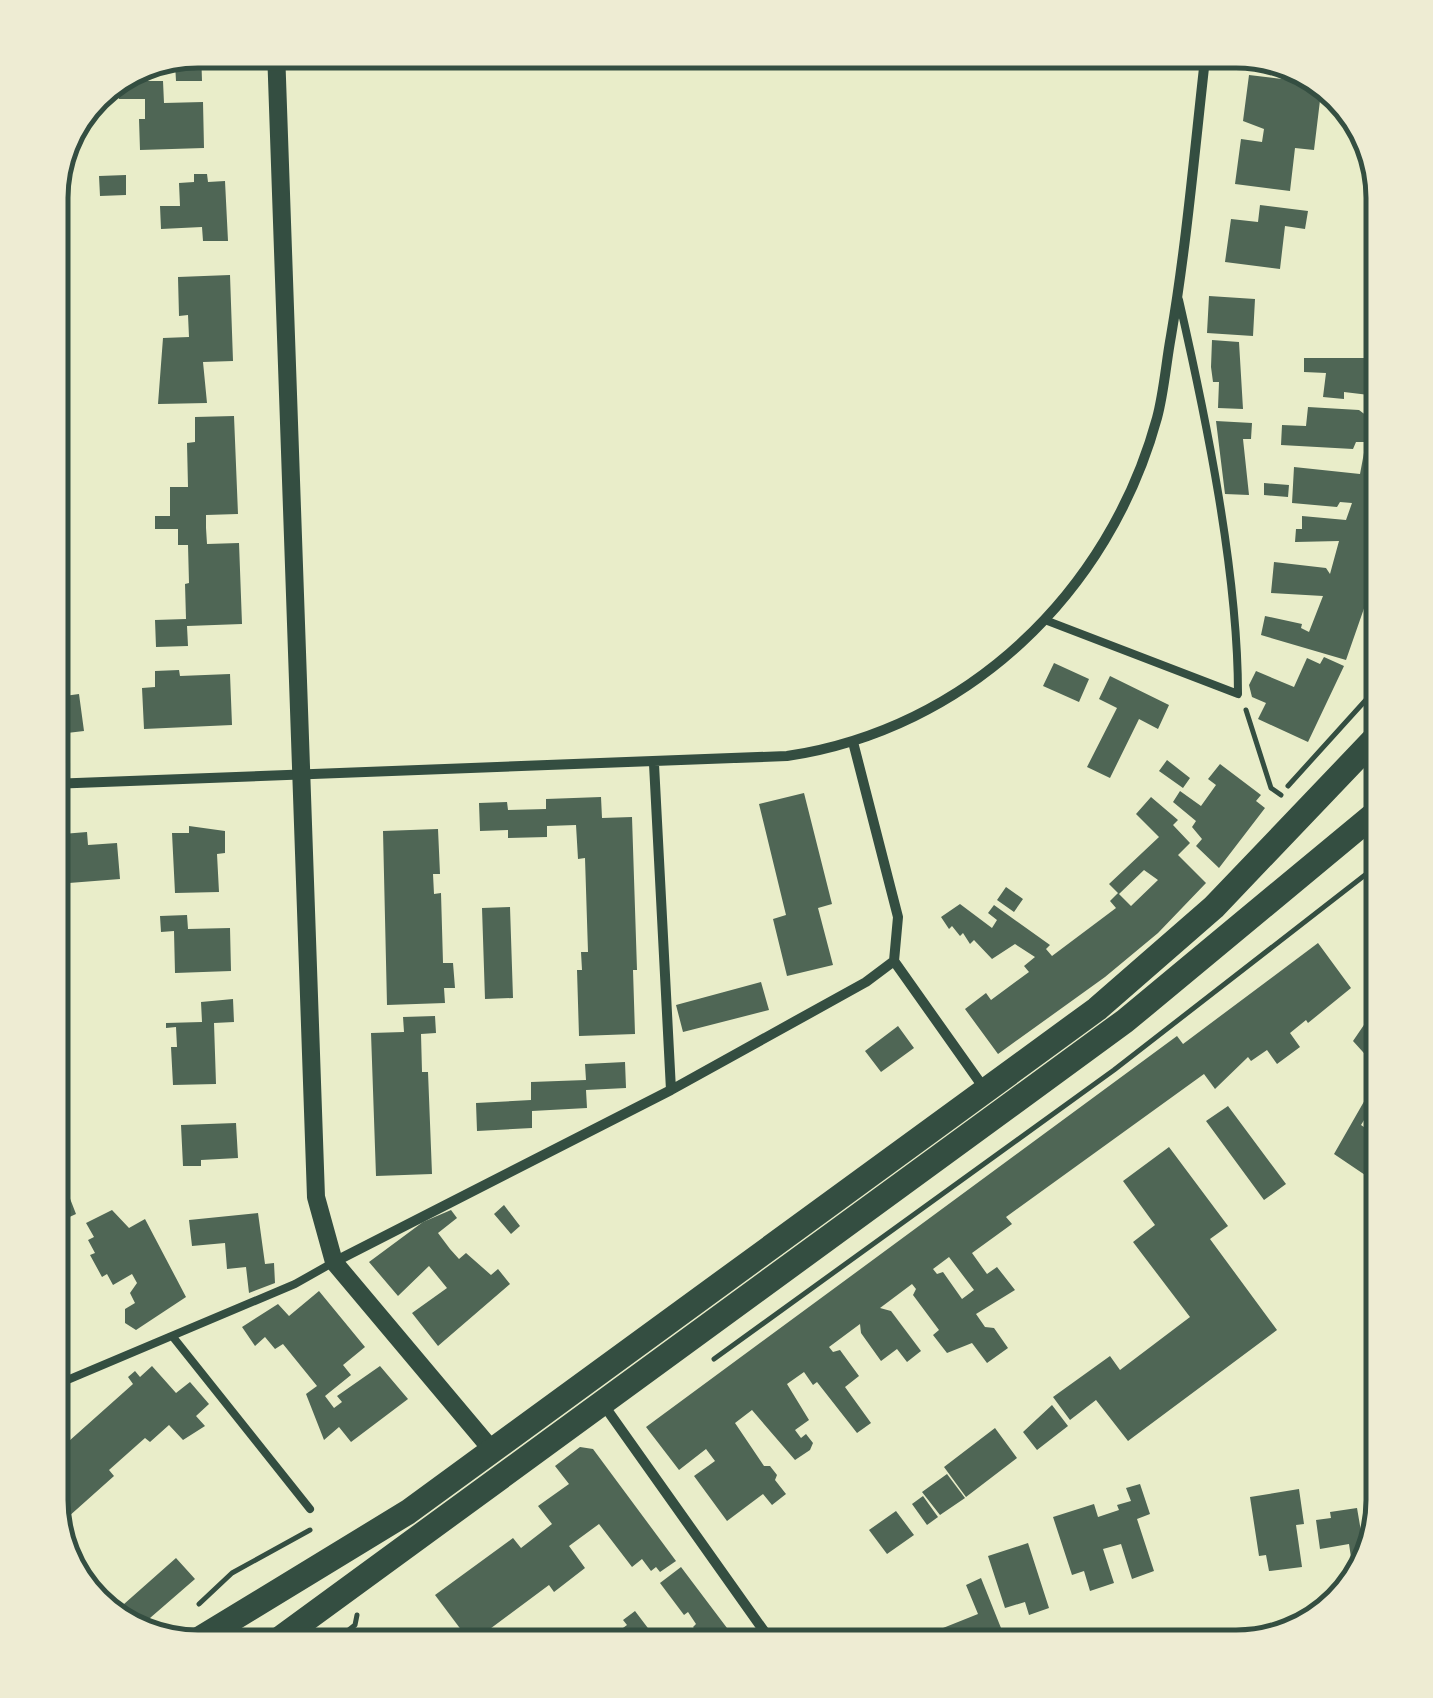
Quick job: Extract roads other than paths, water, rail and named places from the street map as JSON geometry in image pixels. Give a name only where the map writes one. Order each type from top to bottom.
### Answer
[{"type":"main road","points":[[214,1630],[408,1512],[986,1092],[1152,966],[1323,797],[1366,749]]},
{"type":"main road","points":[[291,1630],[600,1400],[1125,1022],[1366,821]]},
{"type":"street","points":[[277,68],[316,1198],[334,1262],[492,1450]]},
{"type":"street","points":[[68,783],[787,756],[852,742],[959,695],[1006,660],[1046,620],[1104,545],[1136,478],[1158,416],[1178,296],[1204,68]]},
{"type":"street","points":[[852,742],[898,917],[894,962],[986,1092]]},
{"type":"street","points":[[654,764],[671,1090]]},
{"type":"street","points":[[334,1262],[671,1090],[866,982],[894,962]]},
{"type":"street","points":[[600,1400],[763,1630]]},
{"type":"lane","points":[[1046,620],[1206,685],[1238,694],[1223,548],[1200,397],[1178,296]]},
{"type":"lane","points":[[68,1379],[172,1338],[334,1262]]},
{"type":"lane","points":[[172,1338],[310,1509]]}]
